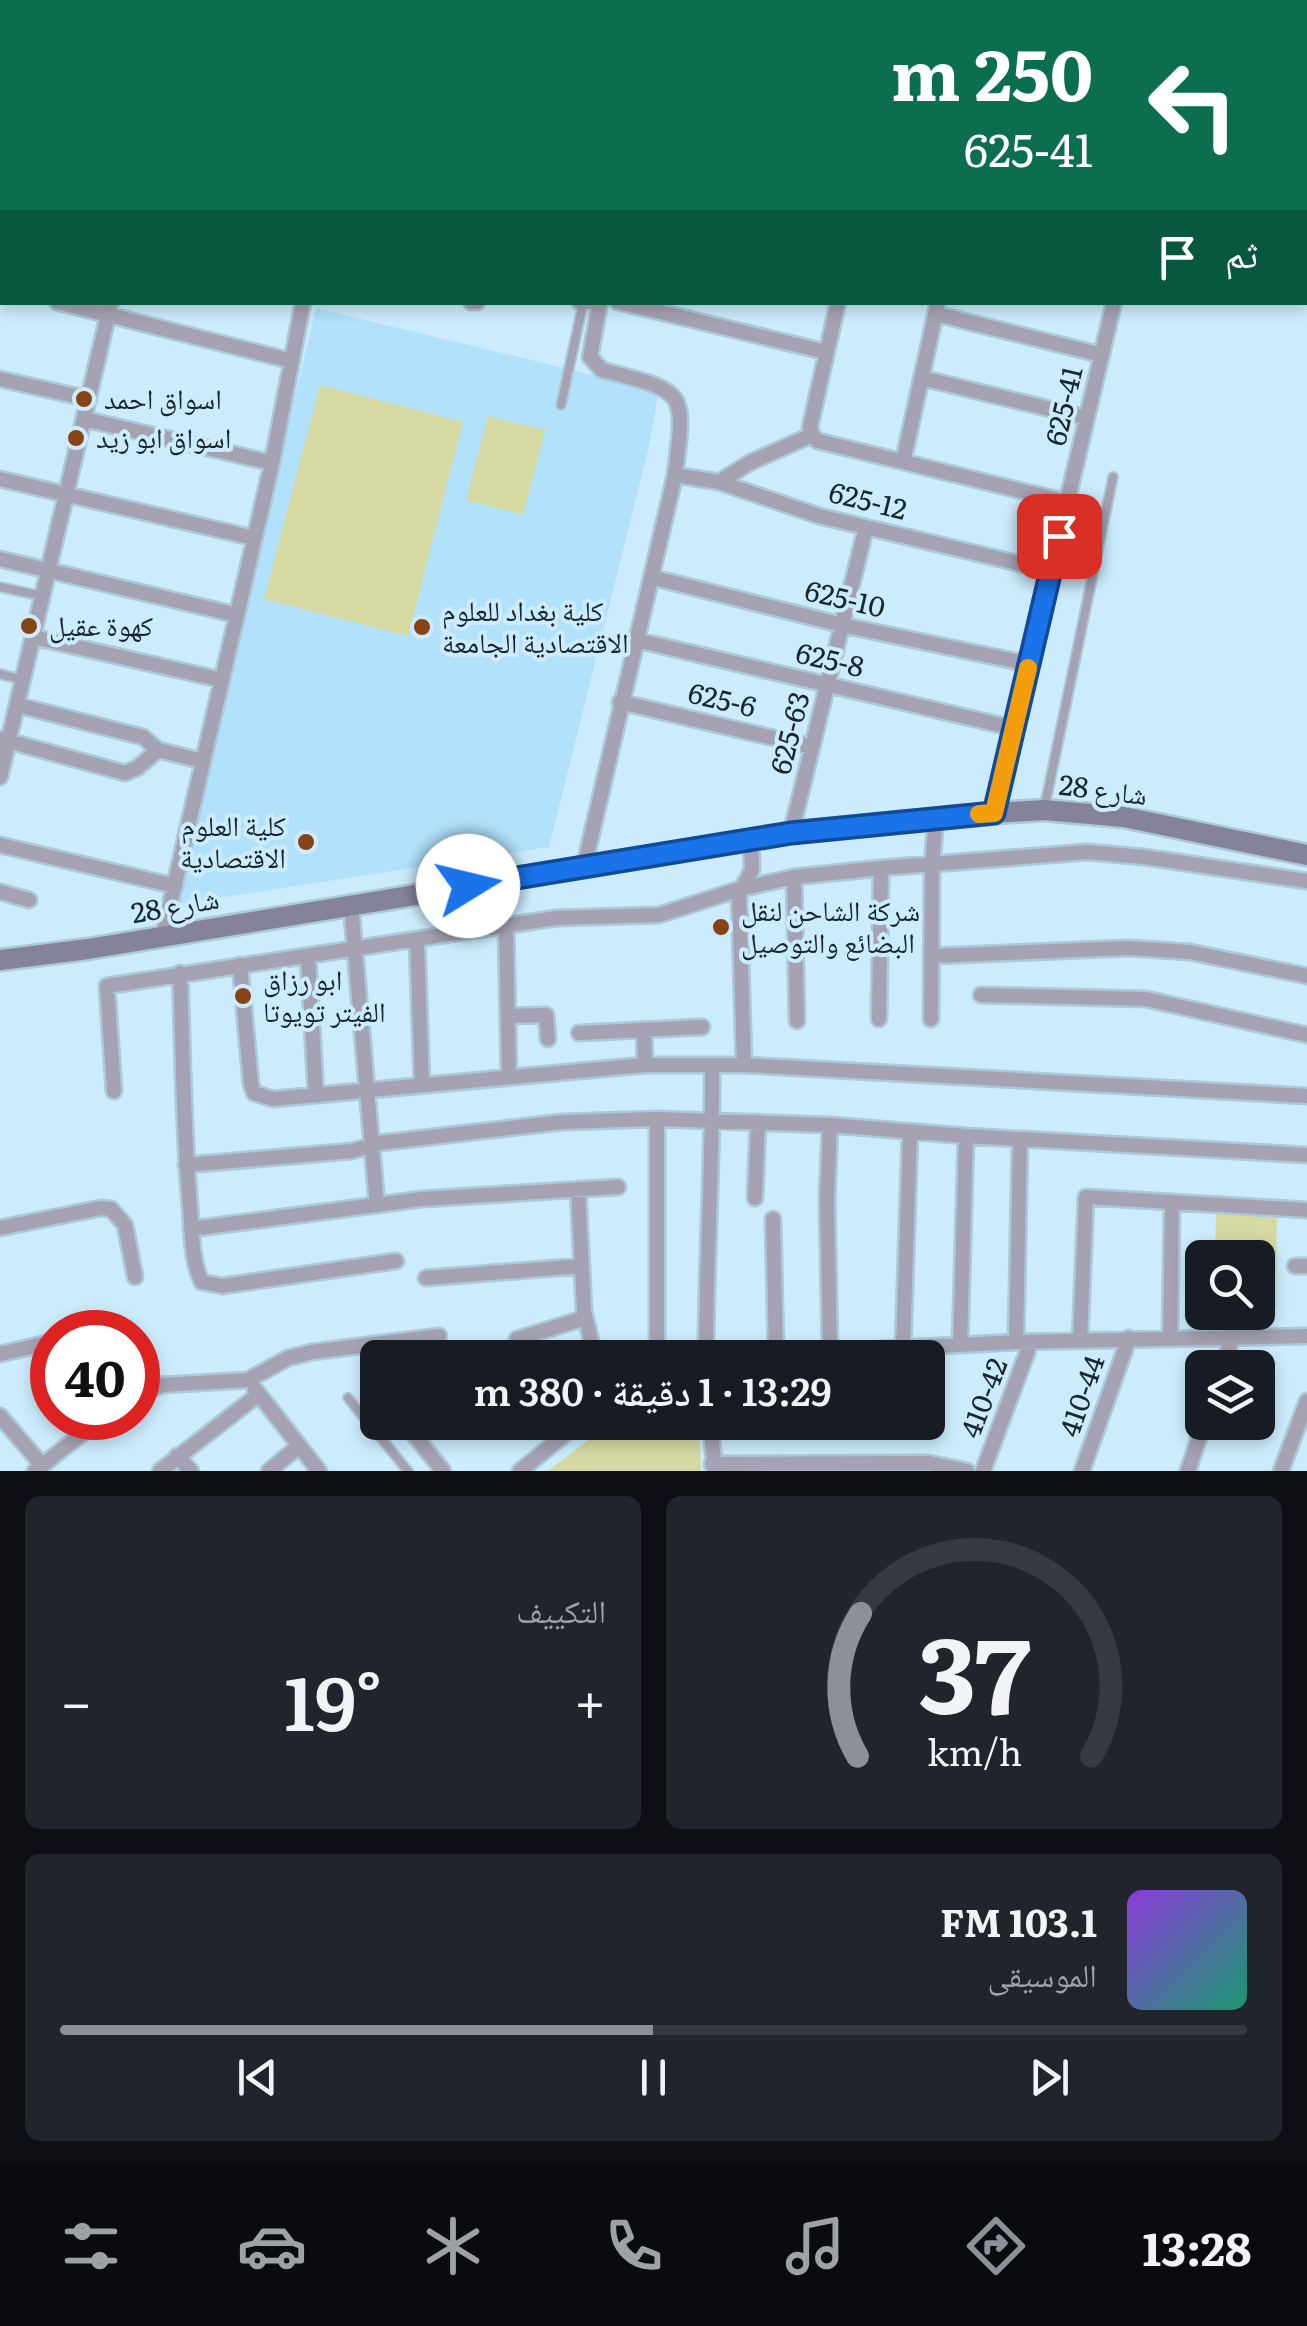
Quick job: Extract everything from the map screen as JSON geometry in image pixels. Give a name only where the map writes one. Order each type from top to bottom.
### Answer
[{"type":"street","points":[[80,305],[110,309],[292,361]]},
{"type":"street","points":[[163,935],[272,463],[302,305]]},
{"type":"street","points":[[584,867],[675,475],[682,416],[676,398],[661,386],[602,370],[590,357],[599,305]]},
{"type":"street","points":[[630,305],[826,352]]},
{"type":"street","points":[[837,305],[810,426],[818,441],[1067,502]]},
{"type":"street","name":"625-41","points":[[994,813],[1113,305]]},
{"type":"street","points":[[903,462],[937,308],[1102,355]]},
{"type":"street","points":[[0,778],[4,739],[17,705],[110,309]]},
{"type":"street","points":[[922,378],[1087,418]]},
{"type":"street","points":[[0,379],[89,399]]},
{"type":"street","points":[[84,420],[272,463]]},
{"type":"street","points":[[719,482],[751,462],[812,435]]},
{"type":"street","name":"625-12","points":[[675,475],[719,482],[819,516],[1050,571]]},
{"type":"street","points":[[0,480],[254,538]]},
{"type":"street","name":"625-63","points":[[791,833],[866,527]]},
{"type":"street","points":[[0,559],[237,615]]},
{"type":"street","name":"625-10","points":[[651,577],[842,625],[1029,664]]},
{"type":"street","points":[[33,637],[222,680]]},
{"type":"street","name":"625-8","points":[[636,640],[1014,728]]},
{"type":"street","name":"625-6","points":[[620,702],[812,747]]},
{"type":"street","points":[[17,705],[143,737],[158,750],[202,761]]},
{"type":"street","points":[[4,739],[125,773],[138,768],[158,750]]},
{"type":"street","name":"شارع 28","points":[[0,960],[791,833],[994,813],[1044,810],[1124,818],[1307,855]]},
{"type":"street","points":[[931,1019],[936,818]]},
{"type":"street","points":[[744,1066],[740,889],[752,870],[750,840]]},
{"type":"street","points":[[0,845],[175,886]]},
{"type":"street","points":[[114,1091],[107,986],[569,917],[659,914],[794,877],[881,868],[1110,853],[1307,881]]},
{"type":"street","points":[[879,1019],[881,868]]},
{"type":"street","points":[[794,877],[797,1021]]},
{"type":"street","points":[[0,892],[30,900]]},
{"type":"street","points":[[351,905],[378,1205]]},
{"type":"street","points":[[506,926],[509,1076]]},
{"type":"street","points":[[416,940],[422,1085]]},
{"type":"street","points":[[934,956],[1128,948],[1190,952],[1307,976]]},
{"type":"street","points":[[308,956],[316,1095]]},
{"type":"street","points":[[240,965],[254,1093],[273,1099],[646,1065],[744,1066],[1307,1096]]},
{"type":"street","points":[[180,974],[186,1165],[202,1282],[212,1285],[396,1261]]},
{"type":"street","points":[[981,995],[1146,999],[1307,1034]]},
{"type":"street","points":[[508,1016],[546,1015],[548,1039]]},
{"type":"street","points":[[579,1033],[702,1027]]},
{"type":"street","points":[[644,1030],[646,1065]]},
{"type":"street","points":[[707,1340],[712,1065]]},
{"type":"street","points":[[186,1165],[352,1152],[372,1145],[562,1122],[658,1119],[830,1125],[1307,1154]]},
{"type":"street","points":[[657,1340],[658,1119]]},
{"type":"street","points":[[755,1198],[758,1122]]},
{"type":"street","points":[[830,1125],[826,1199],[830,1340]]},
{"type":"street","points":[[903,1340],[910,1132]]},
{"type":"street","points":[[960,1345],[966,1136]]},
{"type":"street","points":[[1020,1139],[1024,1342]]},
{"type":"street","points":[[192,1229],[378,1205],[618,1187]]},
{"type":"street","points":[[578,1190],[590,1340]]},
{"type":"street","points":[[1080,1340],[1086,1197],[1307,1210]]},
{"type":"street","points":[[1170,1338],[1172,1202]]},
{"type":"street","points":[[0,1228],[111,1209],[125,1225],[134,1277]]},
{"type":"street","points":[[773,1218],[776,1340]]},
{"type":"street","points":[[426,1278],[582,1266]]},
{"type":"street","points":[[518,1339],[586,1318]]},
{"type":"street","points":[[160,1386],[248,1380],[297,1355],[439,1336]]},
{"type":"street","points":[[1228,1350],[1233,1336]]},
{"type":"street","points":[[945,1346],[1307,1336]]},
{"type":"street","name":"410-44","points":[[1082,1471],[1129,1338]]},
{"type":"street","name":"410-42","points":[[982,1471],[1024,1342]]},
{"type":"street","points":[[0,1354],[30,1347]]},
{"type":"street","points":[[248,1380],[319,1471]]},
{"type":"street","points":[[160,1471],[259,1394]]},
{"type":"street","points":[[1281,1471],[1307,1401]]},
{"type":"street","points":[[0,1416],[39,1468],[74,1440]]},
{"type":"street","points":[[418,1440],[443,1471]]},
{"type":"street","points":[[520,1471],[558,1440]]},
{"type":"street","points":[[712,1440],[714,1467],[929,1464],[967,1471]]},
{"type":"street","points":[[1188,1471],[1198,1440]]},
{"type":"street","points":[[269,1471],[300,1446]]},
{"type":"street","points":[[177,1456],[191,1471]]},
{"type":"lane","points":[[561,405],[582,305]]},
{"type":"lane","points":[[1044,810],[1113,477]]},
{"type":"lane","points":[[0,586],[42,596]]},
{"type":"lane","points":[[0,674],[23,680]]},
{"type":"lane","points":[[348,1398],[408,1471]]},
{"type":"shaded area","name":"كلية بغداد للعلوم الاقتصادية الجامعة","points":[[316,308],[659,391],[649,446],[549,847],[173,905]]},
{"type":"green space","points":[[320,385],[463,422],[408,636],[264,599]]},
{"type":"green space","points":[[488,416],[545,430],[523,515],[466,500]]},
{"type":"green space","points":[[1216,1214],[1277,1215],[1276,1308],[1275,1240],[1215,1240]]},
{"type":"green space","points":[[589,1440],[700,1440],[701,1471],[548,1471]]},
{"type":"slow traffic","points":[[979,814],[994,813],[1028,668]]},
{"type":"place","name":"اسواق احمد","points":[[84,399]]},
{"type":"place","name":"اسواق ابو زيد","points":[[76,438]]},
{"type":"place","name":"كهوة عقيل","points":[[29,626]]},
{"type":"place","name":"كلية بغداد للعلوم الاقتصادية الجامعة","points":[[422,627]]},
{"type":"place","name":"كلية العلوم الاقتصادية","points":[[306,842]]},
{"type":"place","name":"شركة الشاحن لنقل البضائع والتوصيل","points":[[721,927]]},
{"type":"place","name":"ابو رزاق الفيتر تويوتا","points":[[243,996]]},
{"type":"route","points":[[468,886],[791,833],[994,813],[1059,536]]}]
